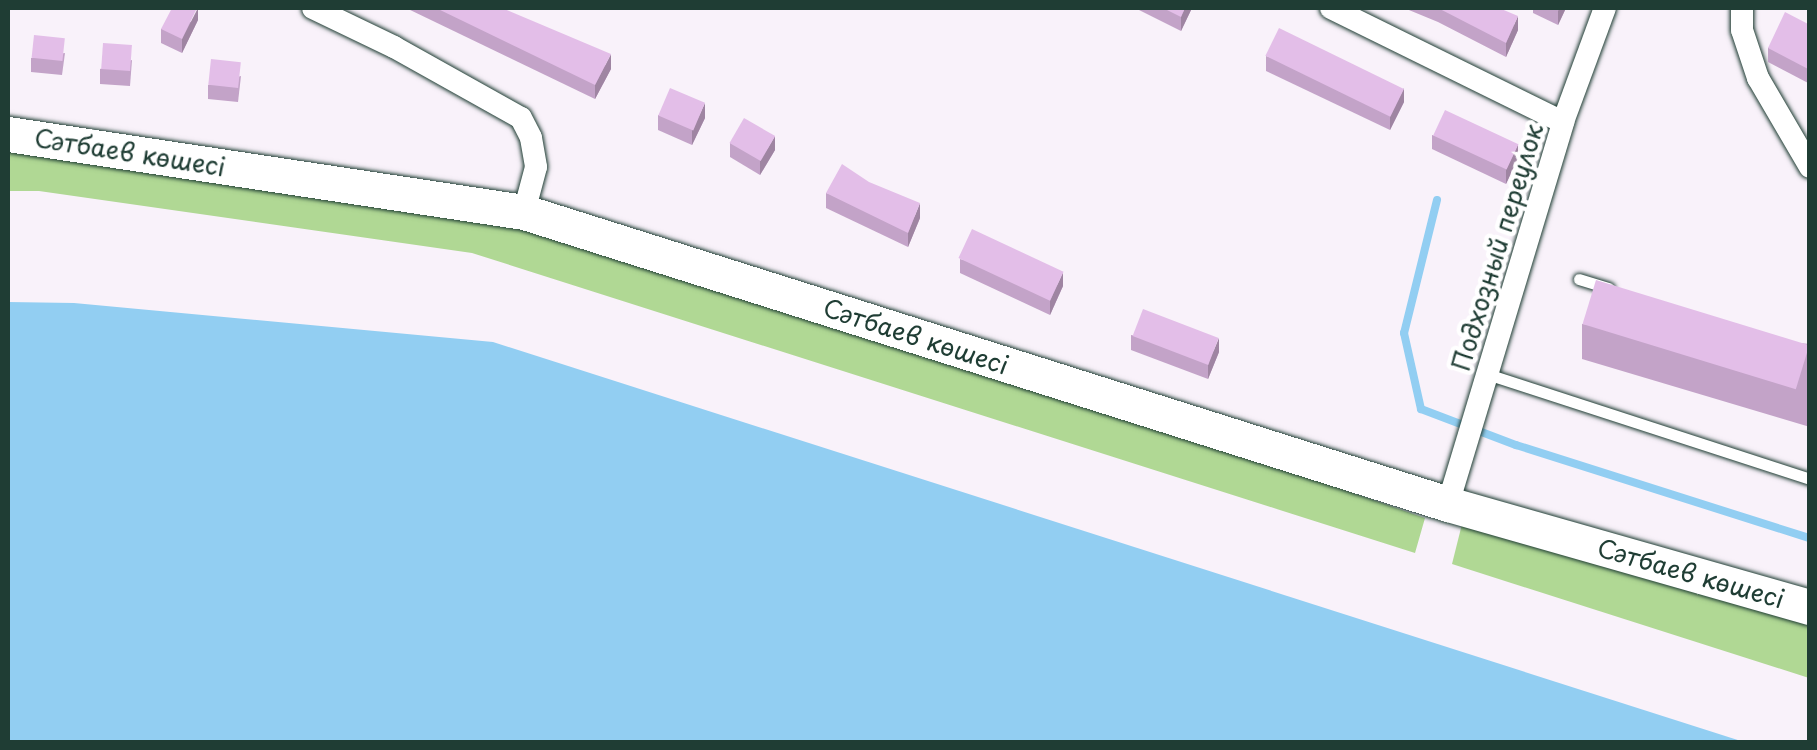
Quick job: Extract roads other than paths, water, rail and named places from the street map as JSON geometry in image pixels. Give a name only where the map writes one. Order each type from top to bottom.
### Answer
[{"type":"main road","name":"Сәтбаев көшесі","points":[[8,134],[524,212],[1448,504],[1810,607]]},
{"type":"street","points":[[313,8],[394,46],[521,118],[532,138],[536,167],[524,212]]},
{"type":"street","points":[[1331,8],[1563,122]]},
{"type":"street","name":"Подхозный переулок","points":[[1448,504],[1563,122],[1605,8]]},
{"type":"street","points":[[1742,8],[1742,30],[1758,78],[1810,167]]},
{"type":"lane","points":[[1578,278],[1632,294]]},
{"type":"lane","points":[[1487,374],[1810,479]]},
{"type":"water","points":[[8,302],[74,303],[493,342],[1744,742],[8,742]]},
{"type":"waterway","points":[[1437,200],[1404,333],[1421,409],[1516,445],[1810,538]]}]
